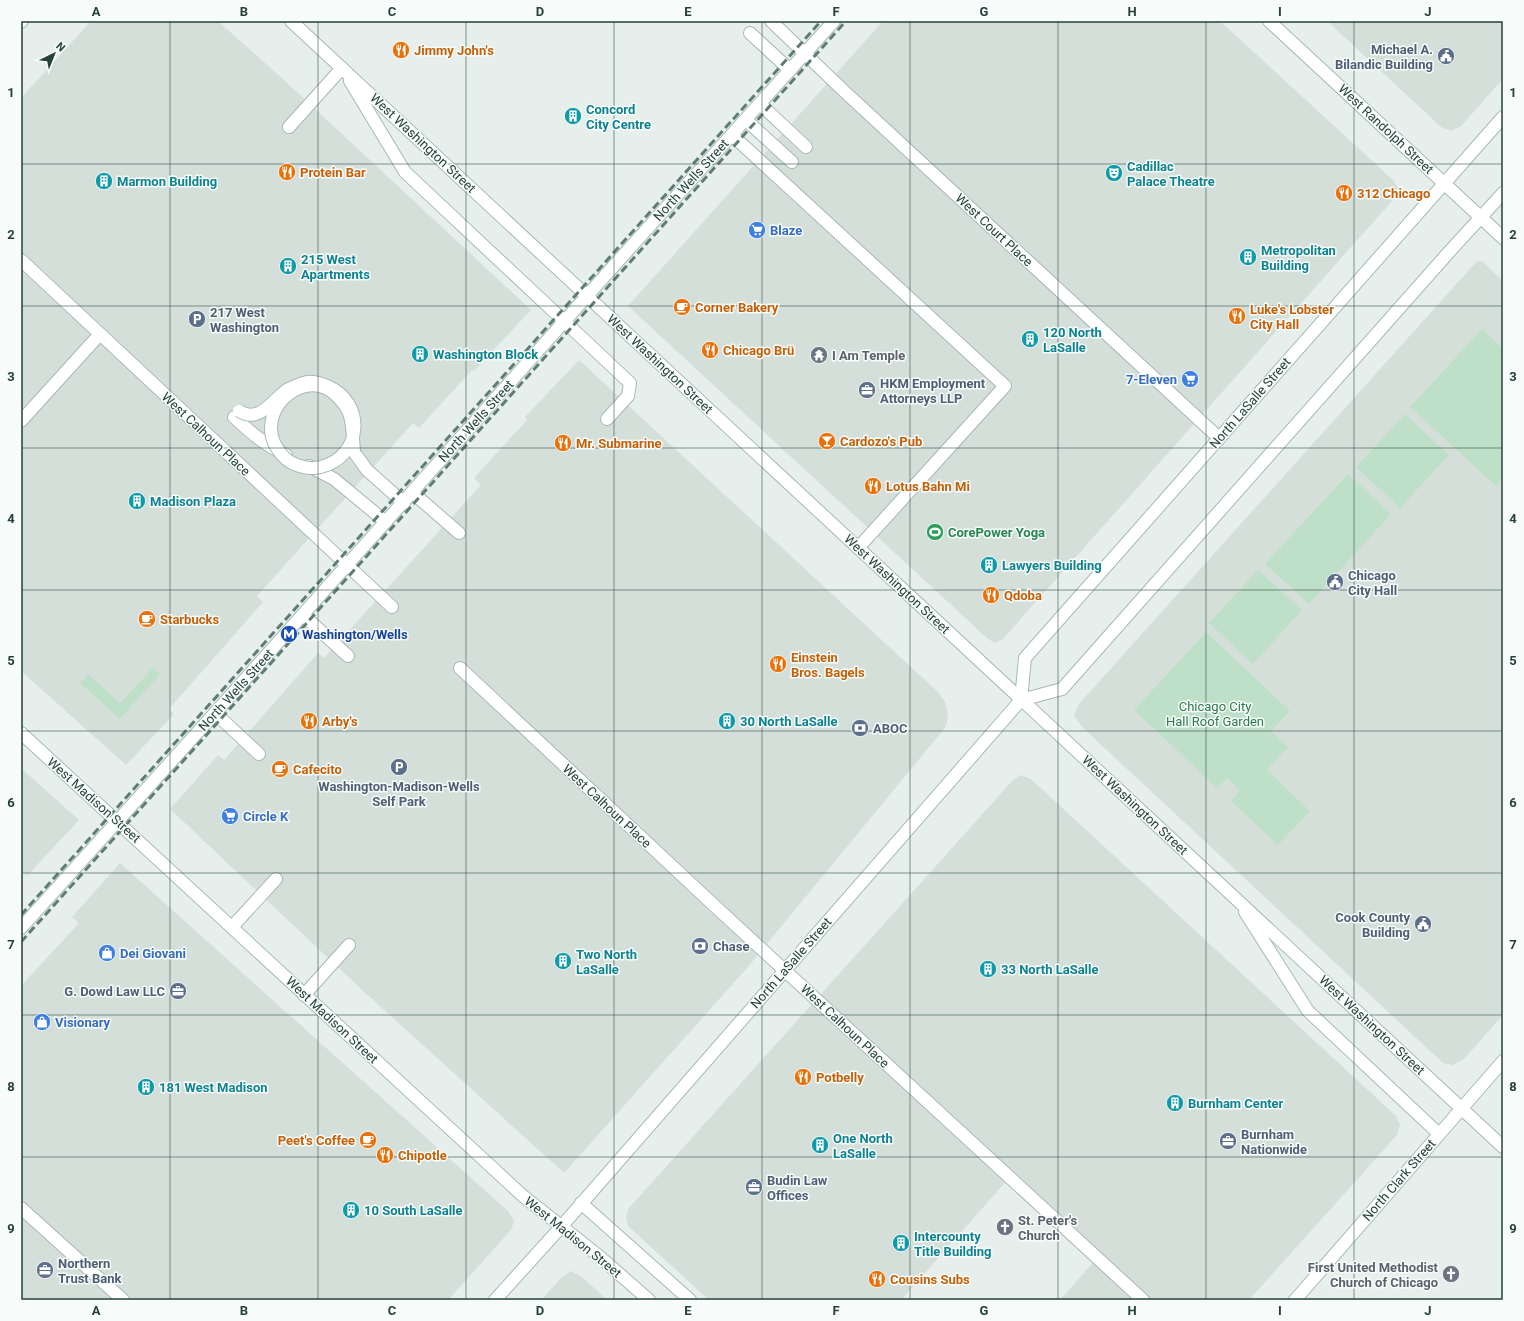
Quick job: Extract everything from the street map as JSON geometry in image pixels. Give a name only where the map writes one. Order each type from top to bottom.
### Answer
[{"type":"main road","name":"West Washington Street","points":[[292,21],[1503,1147]]},
{"type":"main road","name":"West Court Place","points":[[771,21],[1219,438]]},
{"type":"main road","name":"North Wells Street","points":[[21,928],[215,714],[834,21]]},
{"type":"main road","name":"West Randolph Street","points":[[1269,21],[1503,238]]},
{"type":"main road","points":[[750,33],[790,70]]},
{"type":"main road","points":[[289,127],[342,68],[405,172],[630,383],[628,396],[607,420]]},
{"type":"main road","points":[[760,104],[806,147]]},
{"type":"main road","name":"North LaSalle Street","points":[[495,1300],[561,1227],[1021,700],[1025,658],[1503,116]]},
{"type":"main road","points":[[746,120],[792,162]]},
{"type":"main road","points":[[732,135],[1005,386],[858,548]]},
{"type":"main road","points":[[1021,700],[1062,689],[1503,193]]},
{"type":"main road","name":"West Calhoun Place","points":[[21,260],[392,607]]},
{"type":"main road","points":[[21,421],[100,334]]},
{"type":"main road","points":[[386,522],[334,479],[270,448],[255,436],[237,414],[255,415],[269,408],[286,391],[308,381],[335,389],[345,398],[351,407],[355,428],[354,434],[352,440],[346,451],[339,458],[320,467],[309,468],[287,460],[279,452],[272,442],[270,423],[275,410],[283,398],[295,389],[307,385],[320,386],[334,392],[343,402],[350,415],[351,430],[352,437],[353,444],[354,452],[367,470],[404,503]]},
{"type":"main road","points":[[413,493],[458,533]]},
{"type":"main road","points":[[303,615],[348,656]]},
{"type":"main road","name":"West Calhoun Place","points":[[460,668],[785,971],[1143,1300]]},
{"type":"main road","points":[[215,714],[259,754]]},
{"type":"main road","name":"West Madison Street","points":[[21,734],[523,1196],[600,1257],[649,1300]]},
{"type":"main road","points":[[232,927],[276,879]]},
{"type":"main road","points":[[1235,897],[1308,1011],[1439,1134]]},
{"type":"main road","points":[[304,995],[349,945]]},
{"type":"main road","name":"North Clark Street","points":[[1294,1300],[1503,1061]]},
{"type":"main road","points":[[581,1203],[690,1300]]},
{"type":"main road","points":[[21,1208],[123,1300]]},
{"type":"shaded area","points":[[91,21],[218,21],[284,80],[531,310],[474,371],[472,370],[419,428],[413,423],[257,596],[263,602],[169,709],[174,714],[126,765],[21,671],[21,98]]},
{"type":"shaded area","points":[[883,21],[1220,21],[1393,180],[1399,190],[1392,201],[1003,639],[995,643],[988,639],[628,306]]},
{"type":"shaded area","points":[[1327,21],[1503,21],[1503,79],[1461,126],[1451,131],[1441,127]]},
{"type":"shaded area","points":[[1477,261],[1482,261],[1503,281],[1503,1015],[1464,1059],[1453,1065],[1443,1063],[1082,727],[1074,715],[1079,704]]},
{"type":"shaded area","points":[[579,360],[938,692],[945,702],[948,714],[944,729],[747,968],[564,1173],[360,988],[170,809],[218,755],[224,760],[318,653],[324,658],[481,485],[474,478],[527,420],[525,417]]},
{"type":"shaded area","points":[[21,768],[79,820],[27,876],[23,872],[21,875]]},
{"type":"shaded area","points":[[1021,775],[1031,779],[1396,1116],[1400,1125],[1397,1135],[1249,1300],[1060,1300],[1097,1258],[1010,1177],[901,1300],[709,1300],[628,1226],[626,1216],[629,1208],[1013,780]]},
{"type":"shaded area","points":[[120,863],[509,1212],[514,1221],[511,1230],[448,1300],[21,1300],[21,986],[79,923],[72,917]]},
{"type":"shaded area","points":[[571,1271],[582,1277],[607,1300],[541,1300],[563,1276]]},
{"type":"green space","points":[[1482,329],[1503,349],[1503,477],[1496,486],[1410,407]]},
{"type":"green space","points":[[1405,414],[1449,455],[1400,508],[1356,467]]},
{"type":"green space","points":[[1348,474],[1391,514],[1309,604],[1265,564]]},
{"type":"green space","name":"Chicago City Hall Roof Garden","points":[[1258,570],[1302,610],[1253,664],[1209,623]]},
{"type":"green space","name":"Chicago City Hall Roof Garden","points":[[1206,632],[1290,711],[1271,731],[1288,747],[1267,770],[1310,811],[1278,845],[1231,801],[1240,790],[1227,778],[1217,788],[1134,710]]},
{"type":"green space","points":[[153,668],[160,674],[120,719],[80,683],[88,674],[120,703]]},
{"type":"railway","points":[[21,915],[821,21]]},
{"type":"railway","points":[[21,942],[846,21]]},
{"type":"place","name":"Jimmy John's","points":[[401,50]]},
{"type":"place","name":"Michael A. Bilandic Building","points":[[1446,56]]},
{"type":"place","name":"Concord City Centre","points":[[573,116]]},
{"type":"place","name":"Protein Bar","points":[[287,172]]},
{"type":"place","name":"Cadillac Palace Theatre","points":[[1114,173]]},
{"type":"place","name":"Marmon Building","points":[[104,181]]},
{"type":"place","name":"312 Chicago","points":[[1344,193]]},
{"type":"place","name":"Blaze","points":[[757,230]]},
{"type":"place","name":"Metropolitan Building","points":[[1248,257]]},
{"type":"place","name":"215 West Apartments","points":[[288,266]]},
{"type":"place","name":"Corner Bakery","points":[[682,307]]},
{"type":"place","name":"Luke's Lobster City Hall","points":[[1237,316]]},
{"type":"place","name":"217 West Washington","points":[[197,319]]},
{"type":"place","name":"120 North LaSalle","points":[[1030,339]]},
{"type":"place","name":"Chicago Brü","points":[[710,350]]},
{"type":"place","name":"Washington Block","points":[[420,354]]},
{"type":"place","name":"I Am Temple","points":[[819,355]]},
{"type":"place","name":"7-Eleven","points":[[1190,379]]},
{"type":"place","name":"HKM Employment Attorneys LLP","points":[[867,390]]},
{"type":"place","name":"Cardozo's Pub","points":[[827,441]]},
{"type":"place","name":"Mr. Submarine","points":[[563,443]]},
{"type":"place","name":"Lotus Bahn Mi","points":[[873,486]]},
{"type":"place","name":"Madison Plaza","points":[[137,501]]},
{"type":"place","name":"CorePower Yoga","points":[[935,532]]},
{"type":"place","name":"Lawyers Building","points":[[989,565]]},
{"type":"place","name":"Chicago City Hall","points":[[1335,582]]},
{"type":"place","name":"Qdoba","points":[[991,595]]},
{"type":"place","name":"Starbucks","points":[[147,619]]},
{"type":"place","name":"Washington/Wells","points":[[289,634]]},
{"type":"place","name":"Einstein Bros. Bagels","points":[[778,664]]},
{"type":"place","name":"Arby's","points":[[309,721]]},
{"type":"place","name":"30 North LaSalle","points":[[727,721]]},
{"type":"place","name":"ABOC","points":[[860,728]]},
{"type":"place","name":"Washington-Madison-Wells Self Park","points":[[399,767]]},
{"type":"place","name":"Cafecito","points":[[280,769]]},
{"type":"place","name":"Circle K","points":[[230,816]]},
{"type":"place","name":"Cook County Building","points":[[1423,924]]},
{"type":"place","name":"Chase","points":[[700,946]]},
{"type":"place","name":"Dei Giovani","points":[[107,953]]},
{"type":"place","name":"Two North LaSalle","points":[[563,961]]},
{"type":"place","name":"33 North LaSalle","points":[[988,969]]},
{"type":"place","name":"G. Dowd Law LLC","points":[[178,991]]},
{"type":"place","name":"Visionary","points":[[42,1022]]},
{"type":"place","name":"Potbelly","points":[[803,1077]]},
{"type":"place","name":"181 West Madison","points":[[146,1087]]},
{"type":"place","name":"Burnham Center","points":[[1175,1103]]},
{"type":"place","name":"Peet's Coffee","points":[[368,1140]]},
{"type":"place","name":"Burnham Nationwide","points":[[1228,1141]]},
{"type":"place","name":"One North LaSalle","points":[[820,1145]]},
{"type":"place","name":"Chipotle","points":[[385,1155]]},
{"type":"place","name":"Budin Law Offices","points":[[754,1187]]},
{"type":"place","name":"10 South LaSalle","points":[[351,1210]]},
{"type":"place","name":"St. Peter's Church","points":[[1005,1227]]},
{"type":"place","name":"Intercounty Title Building","points":[[901,1243]]},
{"type":"place","name":"Northern Trust Bank","points":[[45,1270]]},
{"type":"place","name":"First United Methodist Church of Chicago","points":[[1451,1274]]},
{"type":"place","name":"Cousins Subs","points":[[877,1279]]}]
